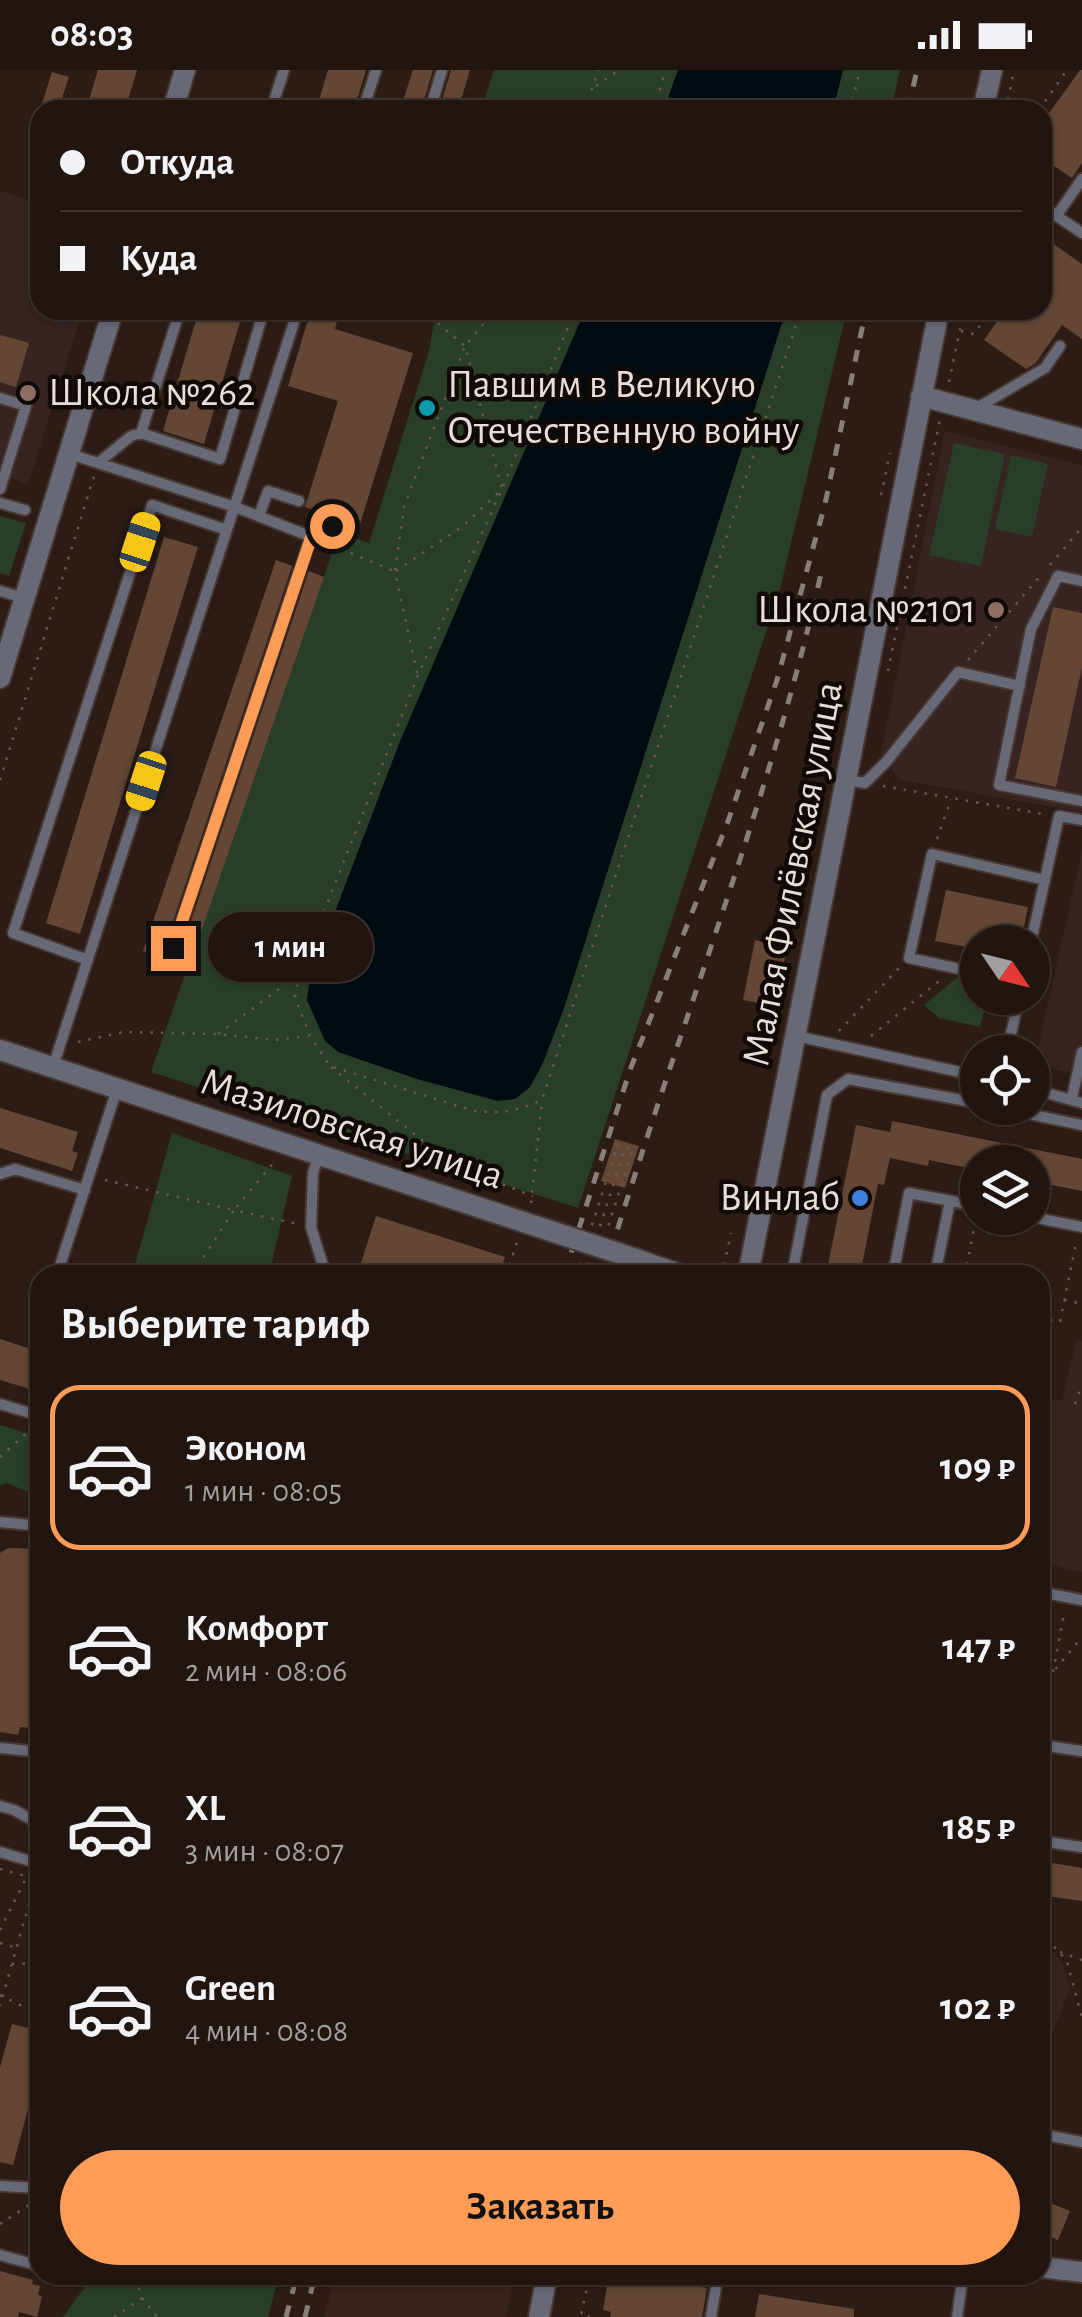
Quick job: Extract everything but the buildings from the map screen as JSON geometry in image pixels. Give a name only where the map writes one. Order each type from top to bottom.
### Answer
[{"type":"street","points":[[176,100],[185,70]]},
{"type":"street","points":[[985,100],[992,70]]},
{"type":"street","points":[[0,678],[109,320]]},
{"type":"street","name":"Малая Филёвская улица","points":[[750,1265],[938,320]]},
{"type":"street","points":[[921,396],[1082,438]]},
{"type":"street","name":"Мазиловская улица","points":[[0,1050],[653,1265]]},
{"type":"street","points":[[1050,2267],[1082,2272]]},
{"type":"street","points":[[538,2317],[545,2285]]},
{"type":"lane","points":[[274,100],[284,70]]},
{"type":"lane","points":[[366,100],[376,70]]},
{"type":"lane","points":[[433,100],[442,70]]},
{"type":"lane","points":[[1057,215],[1082,179]]},
{"type":"lane","points":[[1052,212],[1082,233]]},
{"type":"lane","points":[[141,434],[177,320]]},
{"type":"lane","points":[[98,464],[131,436],[141,434],[220,459],[261,320]]},
{"type":"lane","points":[[53,1068],[74,983],[88,960],[295,320]]},
{"type":"lane","points":[[974,409],[1044,368],[1060,346]]},
{"type":"lane","points":[[0,398],[26,406],[0,489]]},
{"type":"lane","points":[[68,454],[235,507],[327,543],[332,526]]},
{"type":"lane","points":[[258,516],[268,491],[298,501]]},
{"type":"lane","points":[[0,503],[25,510]]},
{"type":"lane","points":[[88,960],[13,934],[152,506],[227,530]]},
{"type":"lane","points":[[173,948],[311,538]]},
{"type":"lane","points":[[1082,581],[1058,576],[1031,629],[999,785],[1082,802]]},
{"type":"lane","points":[[0,591],[24,599]]},
{"type":"lane","points":[[848,780],[865,783],[876,773],[958,672],[1020,686]]},
{"type":"lane","points":[[1035,925],[1059,816],[1082,820]]},
{"type":"lane","points":[[960,969],[909,958],[932,854],[1045,880]]},
{"type":"lane","points":[[796,1036],[960,1072]]},
{"type":"lane","points":[[1050,1094],[1077,1101],[1082,1052]]},
{"type":"lane","points":[[794,1265],[827,1095],[848,1079],[960,1100]]},
{"type":"lane","points":[[60,1265],[117,1089]]},
{"type":"lane","points":[[1050,1118],[1082,1125]]},
{"type":"lane","points":[[319,1154],[313,1173],[311,1227],[323,1265]]},
{"type":"lane","points":[[0,1174],[15,1169],[84,1190]]},
{"type":"lane","points":[[895,1265],[909,1193],[960,1204]]},
{"type":"lane","points":[[937,1265],[950,1201]]},
{"type":"lane","points":[[1050,1221],[1080,1227]]},
{"type":"lane","points":[[0,1404],[30,1413]]},
{"type":"lane","points":[[0,1522],[30,1525]]},
{"type":"lane","points":[[1050,1594],[1082,1600]]},
{"type":"lane","points":[[1050,1746],[1082,1751]]},
{"type":"lane","points":[[0,1748],[30,1751]]},
{"type":"lane","points":[[0,1806],[30,1819]]},
{"type":"lane","points":[[1050,1842],[1082,1847]]},
{"type":"lane","points":[[0,1852],[30,1861]]},
{"type":"lane","points":[[1050,2136],[1082,2142]]},
{"type":"lane","points":[[0,2186],[30,2188]]},
{"type":"lane","points":[[0,2255],[30,2263]]},
{"type":"lane","points":[[711,2317],[716,2285]]},
{"type":"lane","points":[[957,2317],[962,2285]]},
{"type":"path","points":[[588,100],[599,70]]},
{"type":"path","points":[[594,87],[619,70]]},
{"type":"path","points":[[656,100],[666,70]]},
{"type":"path","points":[[852,100],[860,70]]},
{"type":"path","points":[[1008,100],[1014,70]]},
{"type":"path","points":[[1046,100],[1067,70]]},
{"type":"path","points":[[437,320],[465,346],[502,489]]},
{"type":"path","points":[[418,675],[395,572],[404,507],[465,346],[487,320]]},
{"type":"path","points":[[533,1196],[454,1166],[330,1066],[310,1036],[295,998],[299,974],[418,675],[502,489],[571,320]]},
{"type":"path","points":[[530,1205],[542,1100],[798,320]]},
{"type":"path","points":[[960,331],[974,334],[984,320]]},
{"type":"path","points":[[0,780],[98,464]]},
{"type":"path","points":[[395,572],[463,526],[502,489]]},
{"type":"path","points":[[958,672],[1082,527]]},
{"type":"path","points":[[327,543],[395,572]]},
{"type":"path","points":[[897,788],[1059,816]]},
{"type":"path","points":[[932,854],[952,798]]},
{"type":"path","points":[[828,1043],[909,958]]},
{"type":"path","points":[[854,1049],[955,968]]},
{"type":"path","points":[[218,1034],[299,974]]},
{"type":"path","points":[[76,1042],[124,1032],[218,1034],[274,1040],[310,1036]]},
{"type":"path","points":[[330,1066],[474,1111],[518,1110],[542,1100]]},
{"type":"path","points":[[591,1226],[618,1144],[626,1146],[633,1149],[606,1231]]},
{"type":"path","points":[[613,1184],[626,1146]]},
{"type":"path","points":[[198,1265],[234,1210],[276,1160]]},
{"type":"path","points":[[89,1176],[311,1227]]},
{"type":"path","points":[[1050,1320],[1060,1322],[1080,1227]]},
{"type":"path","points":[[724,1265],[731,1233]]},
{"type":"path","points":[[967,1265],[973,1235]]},
{"type":"path","points":[[509,1265],[518,1240]]},
{"type":"path","points":[[579,1265],[580,1261]]},
{"type":"path","points":[[1064,1300],[1082,1304]]},
{"type":"path","points":[[1075,1404],[1082,1385]]},
{"type":"path","points":[[0,1457],[30,1431]]},
{"type":"path","points":[[1054,1672],[1068,1598]]},
{"type":"path","points":[[1050,1675],[1082,1638]]},
{"type":"path","points":[[0,1869],[30,1878]]},
{"type":"path","points":[[0,1930],[26,1876]]},
{"type":"path","points":[[0,2006],[30,1901]]},
{"type":"path","points":[[1050,1942],[1067,1961],[1082,2018]]},
{"type":"path","points":[[0,1943],[17,1948]]},
{"type":"path","points":[[1059,1951],[1082,1960]]},
{"type":"path","points":[[12,1964],[30,1963]]},
{"type":"path","points":[[1,1996],[30,2010]]},
{"type":"path","points":[[0,2224],[30,2204]]},
{"type":"path","points":[[138,2285],[156,2317]]},
{"type":"path","points":[[588,2285],[581,2315],[590,2317]]},
{"type":"path","points":[[114,2317],[142,2298]]},
{"type":"shaded area","points":[[678,70],[843,70],[836,100],[668,100]]},
{"type":"shaded area","name":"Школа №262","points":[[0,191],[30,201],[30,320],[80,320],[28,484],[0,475]]},
{"type":"shaded area","points":[[581,320],[783,320],[563,1011],[530,1087],[515,1099],[498,1101],[338,1052],[325,1041],[307,1000],[310,978],[399,744]]},
{"type":"shaded area","name":"Школа №2101","points":[[945,431],[1082,465],[1082,812],[900,780],[881,754]]},
{"type":"shaded area","points":[[276,560],[324,577],[189,966],[143,951]]},
{"type":"shaded area","points":[[1082,852],[1082,1075],[1050,1068],[1050,1035],[1041,1035],[1045,1015],[1050,1015],[1050,994]]},
{"type":"shaded area","points":[[1076,1340],[1082,1341],[1082,1572],[1050,1565],[1050,1399],[1062,1401]]},
{"type":"shaded area","points":[[1050,1948],[1062,1962],[1070,1988],[1050,2041]]},
{"type":"shaded area","points":[[332,2285],[512,2285],[506,2317],[324,2317]]},
{"type":"green space","points":[[494,70],[678,70],[668,100],[484,100]]},
{"type":"green space","points":[[843,70],[900,70],[893,100],[836,100]]},
{"type":"green space","points":[[434,320],[581,320],[399,744],[310,977],[307,1000],[563,1011],[783,320],[845,320],[780,589],[578,1208],[151,1072],[339,533],[369,543],[429,351]]},
{"type":"green space","points":[[954,443],[1005,454],[981,566],[929,555]]},
{"type":"green space","points":[[1011,455],[1048,464],[1032,537],[995,529]]},
{"type":"green space","points":[[0,516],[26,523],[9,576],[0,573]]},
{"type":"green space","points":[[960,976],[960,1015],[983,1015],[980,1027],[939,1018],[924,1005]]},
{"type":"green space","points":[[172,1133],[292,1176],[271,1265],[135,1265]]},
{"type":"green space","points":[[0,1425],[30,1434],[30,1493],[7,1483],[0,1486]]},
{"type":"green space","points":[[86,2285],[276,2285],[268,2317],[63,2317]]},
{"type":"railway","points":[[910,100],[917,70]]},
{"type":"railway","points":[[567,1265],[630,1070],[727,824],[777,680],[825,504],[864,320]]},
{"type":"railway","points":[[606,1265],[760,797],[822,569]]},
{"type":"railway","points":[[286,2317],[294,2285]]},
{"type":"railway","points":[[305,2317],[313,2285]]},
{"type":"place","name":"Школа №262","points":[[28,393]]},
{"type":"place","name":"Павшим в Великую Отечественную войну","points":[[427,408]]},
{"type":"place","name":"Школа №2101","points":[[996,610]]},
{"type":"place","name":"Винлаб","points":[[860,1198]]},
{"type":"route","points":[[173,948],[311,538],[327,543],[332,526]]}]
